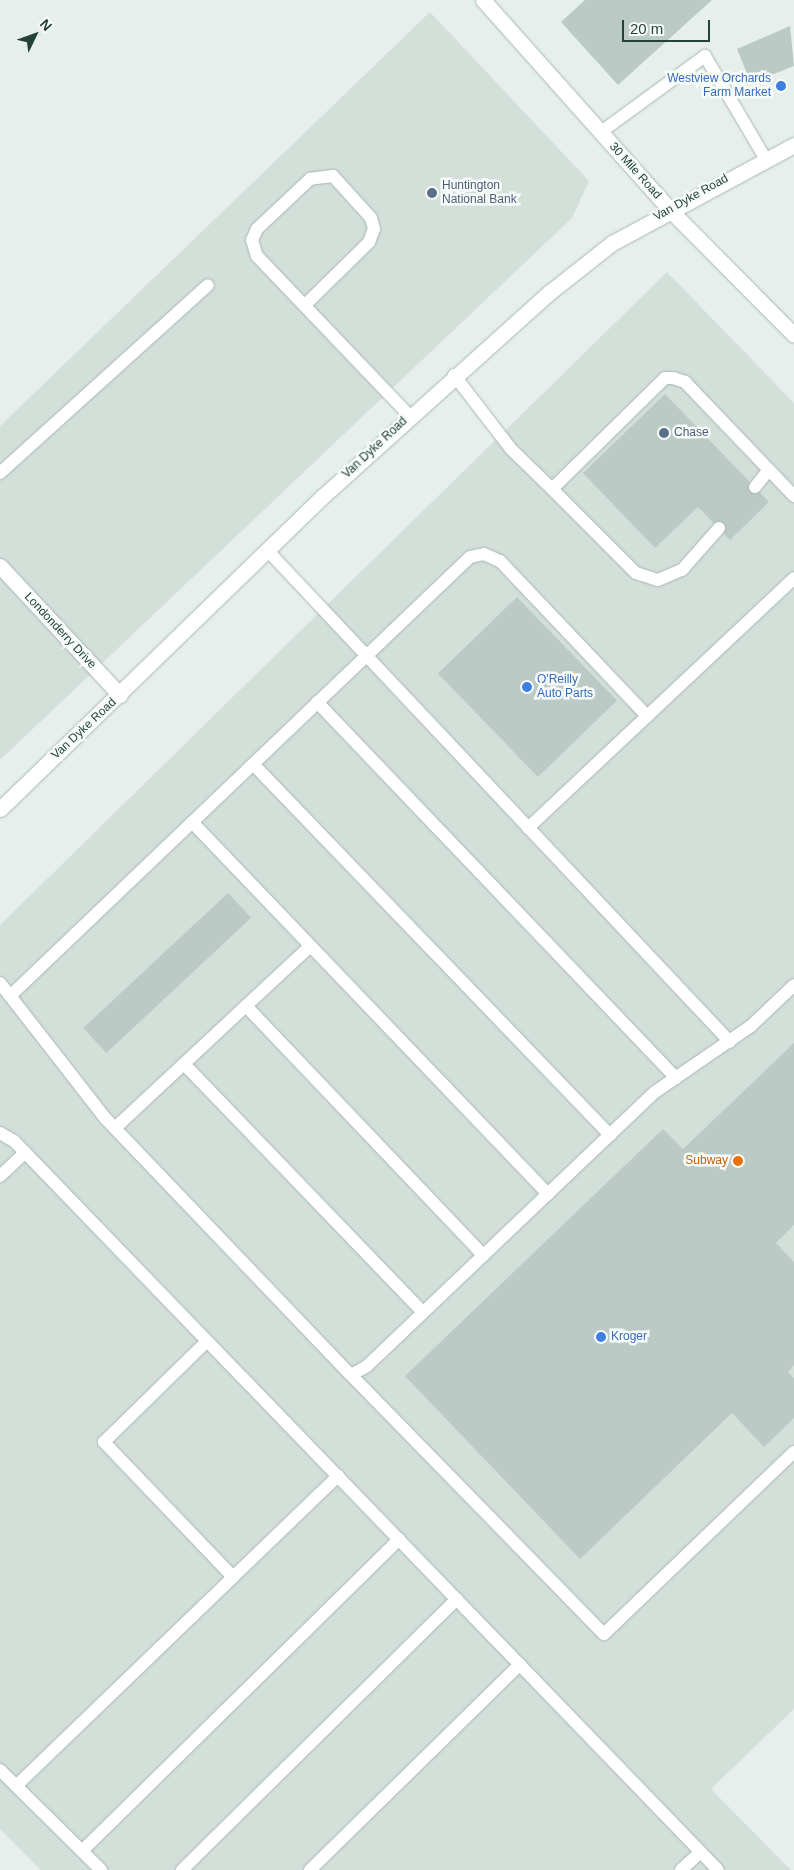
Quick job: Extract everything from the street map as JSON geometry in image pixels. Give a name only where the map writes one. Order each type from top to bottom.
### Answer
[{"type":"main road","name":"30 Mile Road","points":[[483,0],[669,209],[794,335]]},
{"type":"main road","name":"Van Dyke Road","points":[[0,809],[454,375],[612,243],[669,209],[765,158],[794,145]]},
{"type":"main road","name":"Londonderry Drive","points":[[0,566],[120,696]]},
{"type":"lane","points":[[601,132],[705,56],[765,158]]},
{"type":"lane","points":[[305,304],[369,242],[374,229],[371,218],[333,176],[310,179],[257,229],[252,240],[257,256],[305,304],[410,416]]},
{"type":"lane","points":[[0,473],[208,285]]},
{"type":"lane","points":[[454,375],[511,449],[636,573],[658,580],[682,570],[720,528]]},
{"type":"lane","points":[[552,489],[665,378],[685,382],[794,496]]},
{"type":"lane","points":[[756,487],[769,470]]},
{"type":"lane","points":[[268,551],[730,1042]]},
{"type":"lane","points":[[10,996],[470,558],[484,554],[500,561],[647,716]]},
{"type":"lane","points":[[528,828],[794,578]]},
{"type":"lane","points":[[317,702],[676,1078]]},
{"type":"lane","points":[[253,764],[610,1135]]},
{"type":"lane","points":[[192,822],[548,1194]]},
{"type":"lane","points":[[115,1128],[309,946]]},
{"type":"lane","points":[[0,983],[115,1128],[351,1375],[604,1634],[794,1452]]},
{"type":"lane","points":[[351,1375],[368,1366],[610,1135],[676,1078],[730,1042],[794,985]]},
{"type":"lane","points":[[246,1006],[484,1255]]},
{"type":"lane","points":[[184,1064],[424,1312]]},
{"type":"lane","points":[[0,1132],[25,1153],[718,1870]]},
{"type":"lane","points":[[0,1176],[25,1153]]},
{"type":"lane","points":[[207,1341],[104,1442],[233,1576]]},
{"type":"lane","points":[[16,1786],[338,1476]]},
{"type":"lane","points":[[82,1851],[399,1539]]},
{"type":"lane","points":[[182,1870],[458,1599]]},
{"type":"lane","points":[[310,1870],[520,1664]]},
{"type":"lane","points":[[0,1770],[101,1870]]},
{"type":"lane","points":[[681,1870],[700,1852]]},
{"type":"shaded area","points":[[430,12],[589,181],[572,218],[0,760],[0,426]]},
{"type":"shaded area","points":[[667,272],[794,403],[794,1709],[711,1789],[791,1870],[41,1870],[0,1829],[0,925]]},
{"type":"building","points":[[585,0],[712,0],[618,85],[561,22]]},
{"type":"building","points":[[790,26],[794,66],[751,83],[737,49]]},
{"type":"building","name":"Chase","points":[[665,394],[769,502],[730,540],[698,507],[655,548],[583,473]]},
{"type":"building","name":"O'Reilly Auto Parts","points":[[517,597],[617,701],[538,777],[438,673]]},
{"type":"building","points":[[228,893],[251,918],[106,1053],[83,1028]]},
{"type":"building","points":[[794,1043],[794,1225],[776,1243],[794,1262],[794,1365],[788,1372],[794,1378],[794,1418],[764,1447],[732,1413],[580,1559],[405,1376],[663,1129],[683,1149]]},
{"type":"place","name":"Westview Orchards Farm Market","points":[[781,86]]},
{"type":"place","name":"Huntington National Bank","points":[[432,193]]},
{"type":"place","name":"Chase","points":[[664,433]]},
{"type":"place","name":"O'Reilly Auto Parts","points":[[527,687]]},
{"type":"place","name":"Subway","points":[[738,1161]]},
{"type":"place","name":"Kroger","points":[[601,1337]]}]
